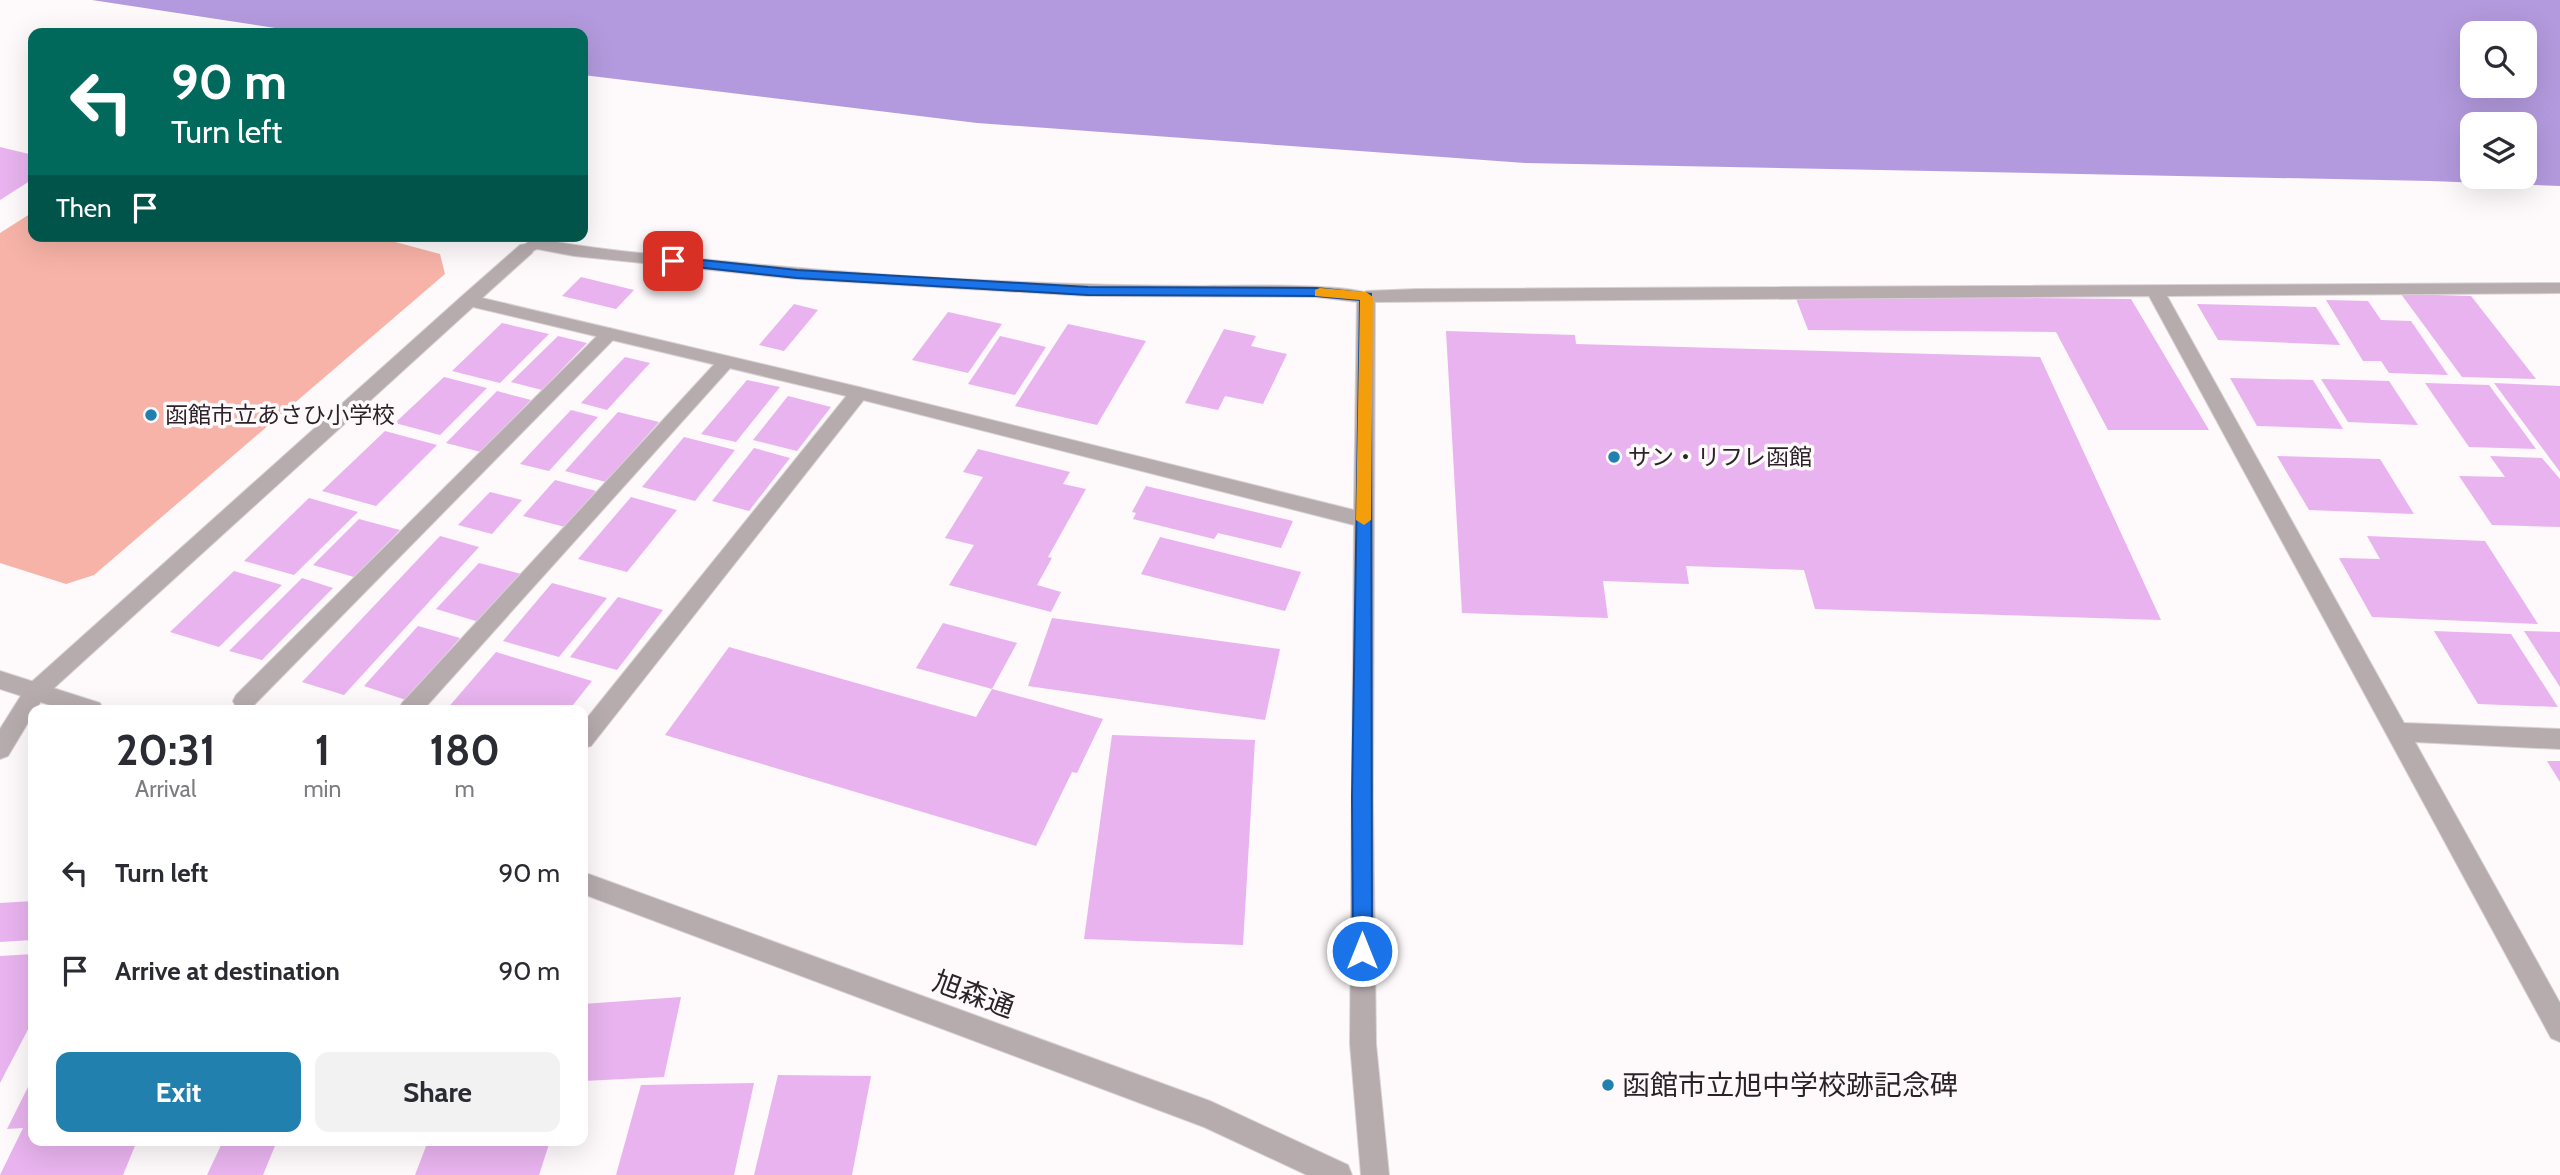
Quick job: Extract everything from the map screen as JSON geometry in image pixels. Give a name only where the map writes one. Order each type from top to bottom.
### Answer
[{"type":"street","points":[[0,749],[35,692],[534,243],[574,251],[797,274],[1061,289],[1316,292],[1366,297],[1417,294],[2560,288]]},
{"type":"street","points":[[2155,290],[2560,1029]]},
{"type":"street","points":[[1366,297],[1361,797],[1363,1044],[1376,1175]]},
{"type":"street","points":[[468,300],[859,393],[1364,520]]},
{"type":"street","points":[[244,701],[609,334]]},
{"type":"street","points":[[415,705],[726,362]]},
{"type":"street","points":[[588,733],[859,393]]},
{"type":"street","points":[[0,680],[76,705]]},
{"type":"street","points":[[2397,732],[2560,739]]},
{"type":"street","name":"旭森通","points":[[588,885],[1210,1115],[1338,1175]]},
{"type":"shaded area","points":[[92,0],[2560,0],[2560,186],[2537,185],[2537,112],[2460,112],[2460,182],[1525,163],[977,123],[588,76],[588,28],[275,28]]},
{"type":"shaded area","name":"函館市立あさひ小学校","points":[[28,215],[28,242],[395,242],[440,254],[445,274],[94,575],[66,584],[0,563],[0,233]]},
{"type":"building","points":[[0,147],[28,154],[28,182],[0,200]]},
{"type":"building","points":[[581,277],[634,290],[616,309],[562,296]]},
{"type":"building","points":[[2401,294],[2471,296],[2536,379],[2462,377]]},
{"type":"building","points":[[1795,296],[2131,299],[2209,430],[2108,430],[2056,332],[1808,330]]},
{"type":"building","points":[[2326,300],[2368,301],[2381,320],[2411,321],[2448,375],[2389,373],[2381,361],[2363,361]]},
{"type":"building","points":[[794,304],[818,310],[784,351],[759,345]]},
{"type":"building","points":[[2197,304],[2316,307],[2340,345],[2218,340]]},
{"type":"building","points":[[948,312],[1002,324],[968,373],[912,360]]},
{"type":"building","points":[[502,323],[549,334],[500,383],[452,371]]},
{"type":"building","points":[[1068,324],[1146,341],[1097,425],[1015,406]]},
{"type":"building","points":[[1224,329],[1256,336],[1251,346],[1287,354],[1263,404],[1225,396],[1218,410],[1185,403]]},
{"type":"building","points":[[1446,331],[1575,335],[1576,344],[2040,357],[2161,620],[1815,609],[1804,570],[1686,566],[1689,584],[1603,581],[1608,618],[1462,613]]},
{"type":"building","points":[[558,336],[587,343],[542,390],[511,382]]},
{"type":"building","points":[[1000,336],[1046,347],[1015,395],[968,384]]},
{"type":"building","points":[[625,357],[650,363],[607,410],[581,403]]},
{"type":"building","points":[[444,377],[487,388],[440,435],[395,423]]},
{"type":"building","points":[[2230,378],[2313,380],[2343,429],[2257,426]]},
{"type":"building","points":[[2321,379],[2389,381],[2418,425],[2348,422]]},
{"type":"building","points":[[747,380],[780,387],[736,442],[701,434]]},
{"type":"building","points":[[2425,383],[2489,385],[2536,449],[2469,447]]},
{"type":"building","points":[[2494,383],[2560,386],[2560,472]]},
{"type":"building","points":[[497,391],[531,400],[481,452],[446,443]]},
{"type":"building","points":[[788,396],[831,407],[797,451],[753,440]]},
{"type":"building","points":[[571,410],[598,417],[549,471],[520,464]]},
{"type":"building","points":[[618,412],[659,422],[606,482],[565,471]]},
{"type":"building","points":[[385,431],[437,445],[376,506],[322,491]]},
{"type":"building","points":[[684,437],[735,450],[695,501],[642,487]]},
{"type":"building","points":[[754,448],[790,458],[749,511],[712,501]]},
{"type":"building","points":[[978,449],[1070,472],[1063,484],[1086,489],[1048,557],[1052,558],[1037,585],[1061,592],[1051,612],[949,585],[974,545],[945,538],[983,477],[963,472]]},
{"type":"building","points":[[2277,456],[2380,459],[2414,514],[2309,510]]},
{"type":"building","points":[[2490,456],[2542,458],[2560,479],[2560,527],[2492,525],[2459,476],[2505,477]]},
{"type":"building","points":[[555,480],[596,491],[565,527],[523,516]]},
{"type":"building","points":[[1146,486],[1293,521],[1281,548],[1218,533],[1214,539],[1133,519],[1136,513],[1132,512]]},
{"type":"building","points":[[490,492],[522,500],[492,534],[458,525]]},
{"type":"building","points":[[631,497],[677,510],[627,572],[578,559]]},
{"type":"building","points":[[309,498],[358,512],[294,575],[244,561]]},
{"type":"building","points":[[359,519],[400,530],[354,577],[313,565]]},
{"type":"building","points":[[440,536],[479,547],[344,695],[302,682]]},
{"type":"building","points":[[2367,536],[2485,541],[2538,624],[2372,617],[2339,558],[2380,559]]},
{"type":"building","points":[[1160,537],[1301,572],[1285,611],[1141,574]]},
{"type":"building","points":[[479,563],[521,574],[479,622],[436,609]]},
{"type":"building","points":[[234,571],[282,585],[219,647],[170,632]]},
{"type":"building","points":[[302,578],[333,588],[262,660],[229,651]]},
{"type":"building","points":[[552,583],[607,598],[559,657],[503,641]]},
{"type":"building","points":[[618,597],[663,610],[617,670],[570,657]]},
{"type":"building","points":[[1052,618],[1280,649],[1265,720],[1028,686]]},
{"type":"building","points":[[943,623],[1017,643],[992,689],[916,668]]},
{"type":"building","points":[[418,626],[460,638],[406,700],[364,686]]},
{"type":"building","points":[[2434,631],[2511,634],[2558,707],[2478,704]]},
{"type":"building","points":[[2524,631],[2560,632],[2560,687]]},
{"type":"building","points":[[729,647],[976,717],[992,689],[1103,719],[1077,773],[1072,772],[1036,846],[665,735]]},
{"type":"building","points":[[496,652],[592,681],[573,705],[450,705]]},
{"type":"building","points":[[1112,735],[1255,740],[1243,945],[1084,939]]},
{"type":"building","points":[[2547,761],[2560,761],[2560,782]]},
{"type":"building","points":[[28,901],[28,940],[0,942],[0,903]]},
{"type":"building","points":[[28,954],[28,1030],[0,1083],[0,956]]},
{"type":"building","points":[[681,997],[664,1077],[588,1081],[588,1004]]},
{"type":"building","points":[[778,1075],[871,1076],[852,1175],[754,1175]]},
{"type":"building","points":[[754,1083],[734,1175],[616,1175],[641,1085]]},
{"type":"building","points":[[28,1087],[28,1146],[135,1146],[123,1175],[0,1175],[23,1128],[7,1129]]},
{"type":"building","points":[[221,1146],[275,1146],[263,1175],[207,1175]]},
{"type":"building","points":[[426,1146],[548,1146],[539,1175],[415,1175]]},
{"type":"slow traffic","points":[[1320,293],[1366,297],[1364,520]]},
{"type":"place","name":"函館市立あさひ小学校","points":[[151,415]]},
{"type":"place","name":"サン・リフレ函館","points":[[1614,457]]},
{"type":"place","name":"函館市立旭中学校跡記念碑","points":[[1608,1085]]},
{"type":"route","points":[[673,261],[797,274],[1088,291],[1316,292],[1366,297],[1362,951]]}]
